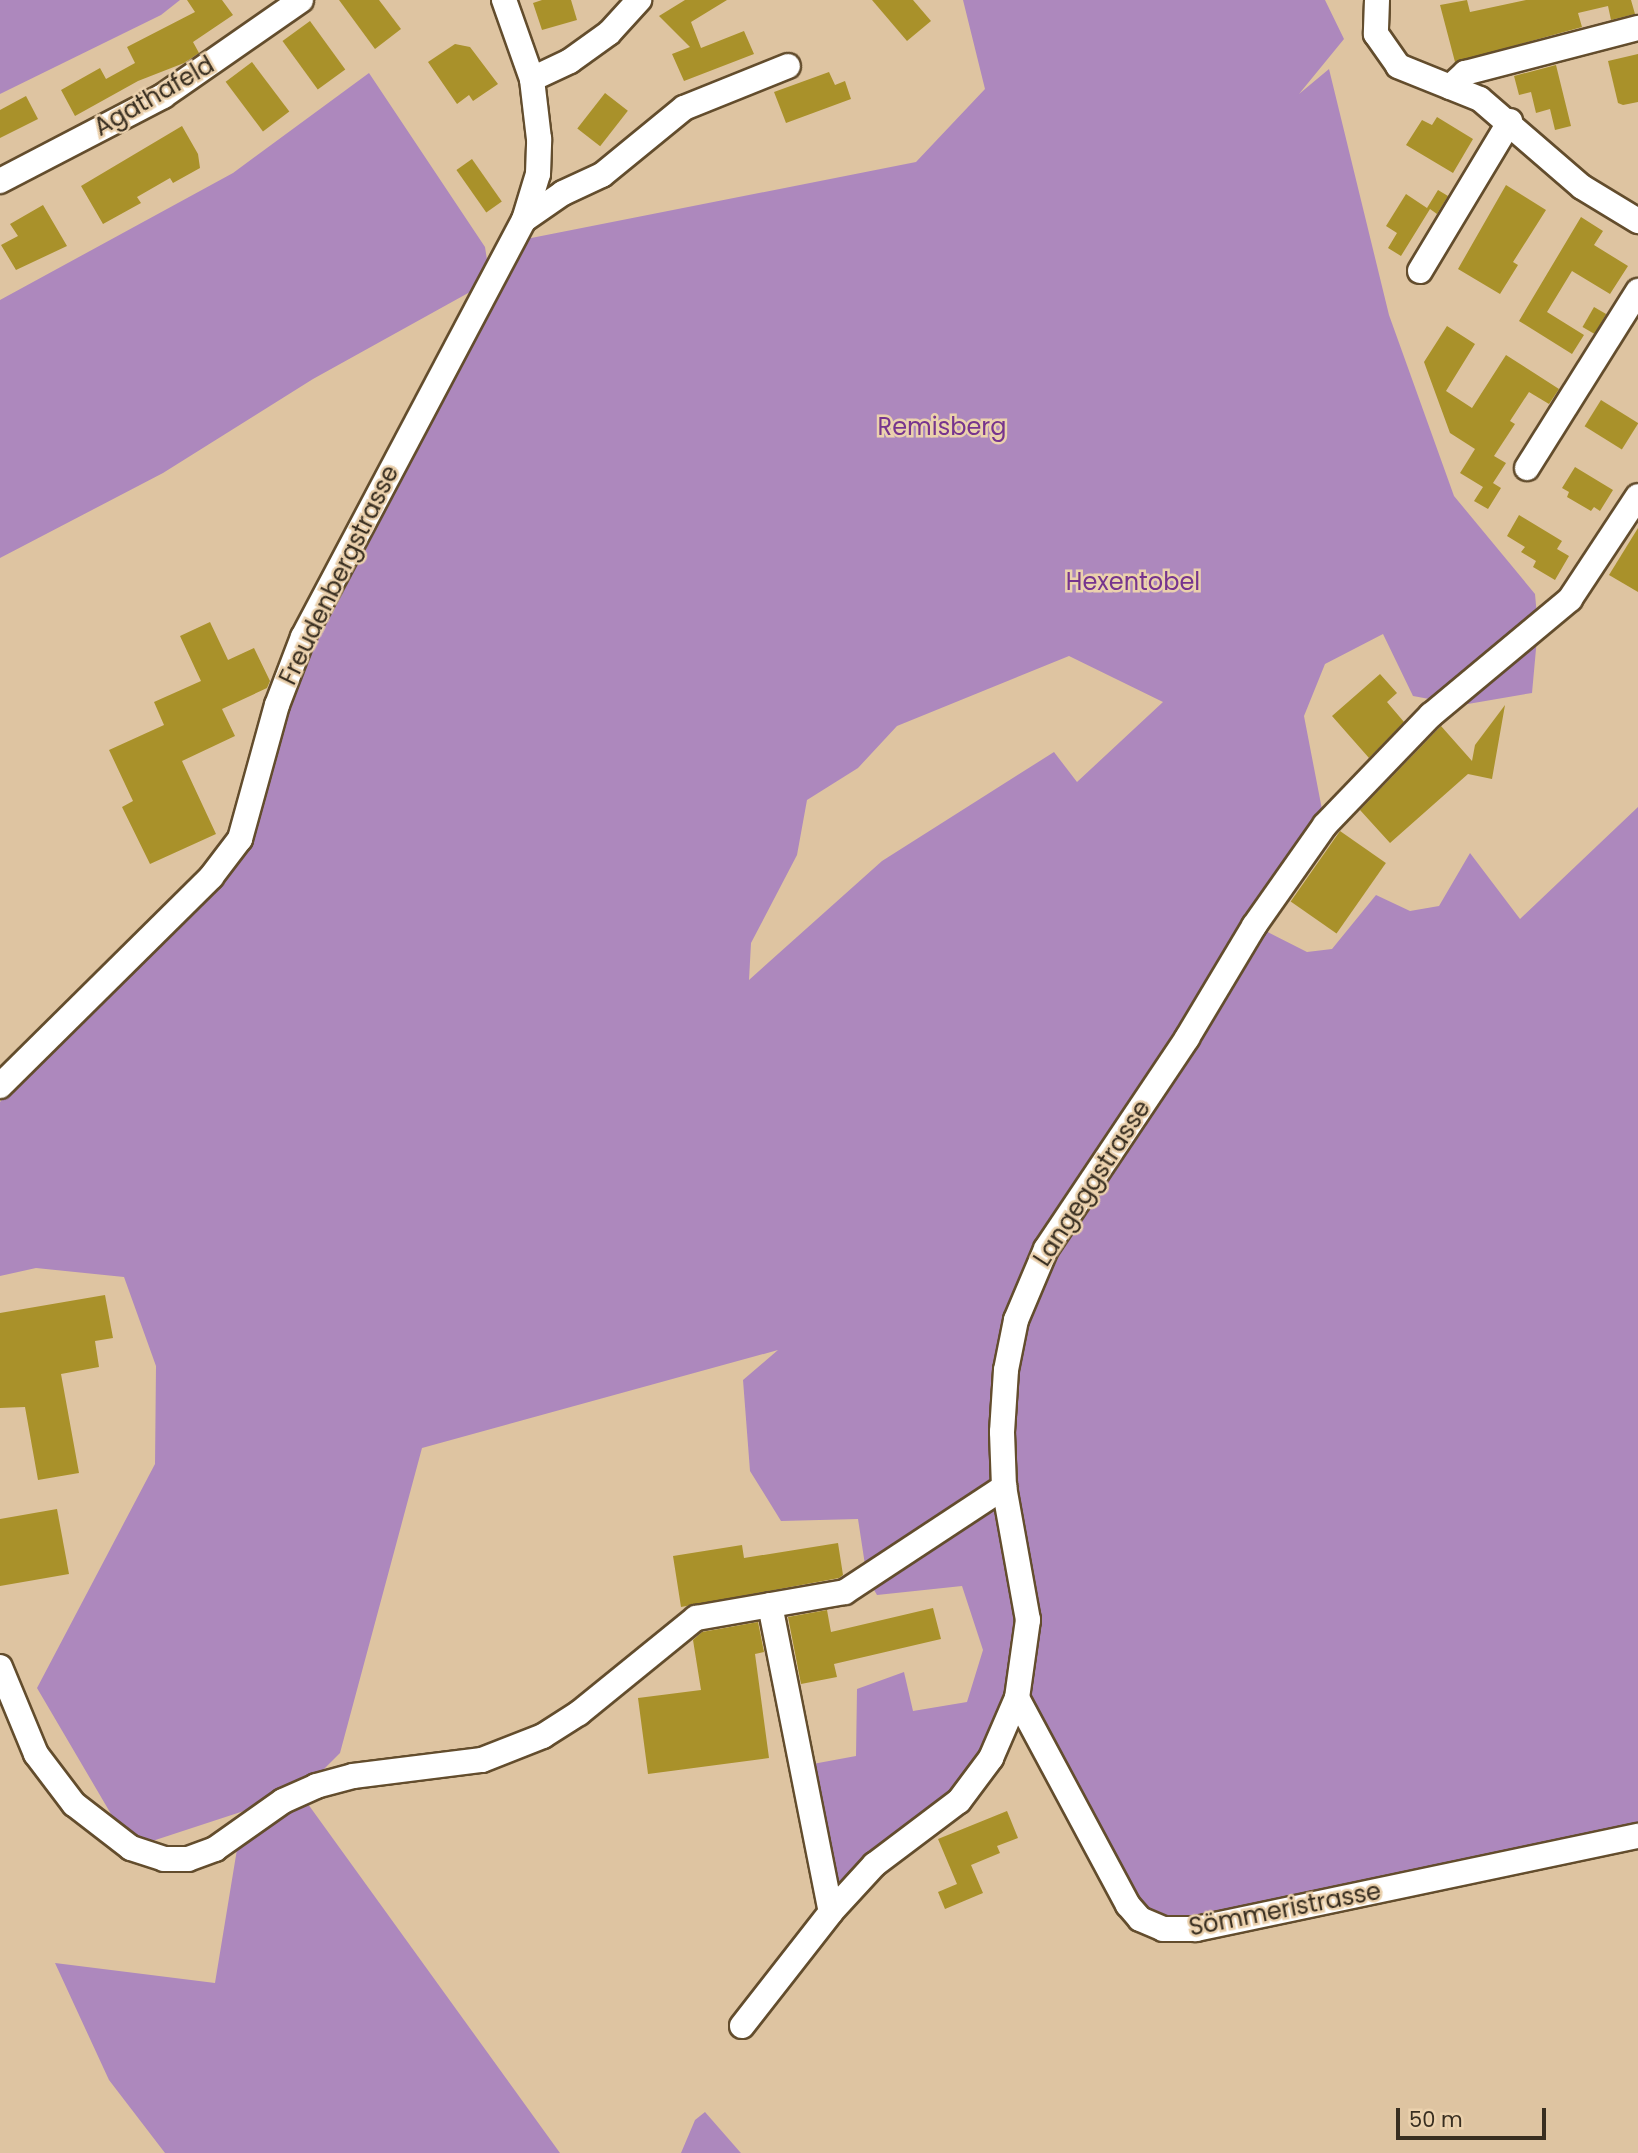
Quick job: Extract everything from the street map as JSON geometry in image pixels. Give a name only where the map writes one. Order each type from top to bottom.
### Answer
[{"type":"street","name":"Agathafeld","points":[[0,181],[163,96],[301,0]]},
{"type":"street","name":"Freudenbergstrasse","points":[[0,1086],[211,877],[233,850],[249,816],[276,705],[303,637],[524,220],[538,174],[539,139],[531,79],[504,0]]},
{"type":"street","points":[[531,79],[570,61],[599,40],[639,0]]},
{"type":"street","points":[[1377,0],[1376,34],[1391,60],[1408,72],[1480,99],[1510,121],[1582,187],[1638,221]]},
{"type":"street","points":[[1450,87],[1465,73],[1638,28]]},
{"type":"street","points":[[524,220],[563,192],[602,175],[684,108],[788,66]]},
{"type":"street","points":[[1420,271],[1510,121]]},
{"type":"street","points":[[1527,468],[1638,291]]},
{"type":"street","name":"Langeggstrasse","points":[[742,2026],[831,1912],[874,1866],[959,1801],[991,1758],[1017,1698],[1028,1620],[1004,1487],[1006,1370],[1028,1286],[1046,1249],[1187,1038],[1254,926],[1325,825],[1431,715],[1570,599],[1638,496]]},
{"type":"street","points":[[0,1667],[36,1754],[74,1804],[131,1848],[177,1860],[207,1853],[283,1801],[316,1787],[353,1776],[459,1765],[522,1745],[579,1713],[696,1618],[845,1592],[1004,1487]]},
{"type":"street","points":[[769,1605],[831,1912]]},
{"type":"street","name":"Sömmeristrasse","points":[[1017,1698],[1128,1906],[1140,1919],[1163,1929],[1196,1929],[1638,1836]]},
{"type":"green space","points":[[0,0],[180,0],[161,15],[0,94]]},
{"type":"green space","points":[[963,0],[1325,0],[1344,39],[1299,94],[1329,69],[1389,315],[1454,496],[1535,594],[1538,627],[1532,693],[1462,705],[1413,696],[1383,634],[1325,664],[1304,716],[1325,825],[1254,925],[1307,952],[1332,949],[1376,895],[1410,911],[1439,906],[1470,853],[1520,919],[1638,807],[1638,1835],[1195,1925],[1145,1916],[1017,1698],[991,1758],[831,1912],[802,1766],[856,1756],[857,1689],[904,1672],[913,1711],[967,1702],[983,1650],[962,1586],[877,1595],[867,1578],[858,1519],[781,1521],[750,1471],[743,1380],[778,1350],[422,1448],[340,1753],[300,1793],[560,2153],[165,2153],[109,2080],[55,1963],[215,1983],[240,1831],[296,1794],[131,1848],[37,1688],[155,1464],[156,1366],[124,1277],[36,1268],[0,1276],[0,1102],[224,864],[282,688],[488,282],[313,379],[163,473],[0,558],[0,300],[233,173],[369,73],[485,247],[490,279],[516,241],[916,162],[985,89]],"holes":[[[1069,656],[1163,702],[1077,782],[1054,752],[882,861],[749,980],[751,943],[797,855],[807,800],[858,768],[897,726]]]},
{"type":"green space","points":[[705,2112],[741,2153],[681,2153],[695,2120]]},
{"type":"building","points":[[187,0],[222,0],[233,15],[193,42],[199,53],[184,63],[138,81],[75,116],[61,90],[100,68],[106,79],[135,63],[127,47],[195,12]]},
{"type":"building","points":[[339,0],[379,0],[401,29],[375,49]]},
{"type":"building","points":[[542,0],[571,0],[577,20],[542,30],[533,3]]},
{"type":"building","points":[[685,0],[727,0],[691,22],[701,48],[744,31],[754,54],[684,81],[672,54],[690,47],[659,16]]},
{"type":"building","points":[[872,0],[913,0],[931,21],[907,41]]},
{"type":"building","points":[[1467,0],[1470,12],[1526,0],[1631,0],[1635,14],[1611,20],[1608,6],[1578,13],[1582,27],[1455,62],[1440,5]]},
{"type":"building","points":[[310,21],[345,70],[318,90],[282,41]]},
{"type":"building","points":[[455,44],[470,47],[498,84],[473,101],[469,95],[457,104],[428,62]]},
{"type":"building","points":[[1638,54],[1638,102],[1623,105],[1618,103],[1608,61]]},
{"type":"building","points":[[252,62],[289,112],[263,131],[226,82]]},
{"type":"building","points":[[1556,65],[1571,126],[1555,130],[1550,109],[1536,113],[1531,92],[1519,95],[1514,76]]},
{"type":"building","points":[[829,72],[835,85],[845,81],[851,99],[786,123],[774,92]]},
{"type":"building","points":[[605,93],[628,111],[600,146],[577,128]]},
{"type":"building","points":[[26,96],[38,119],[0,138],[0,110]]},
{"type":"building","points":[[1437,117],[1473,139],[1453,173],[1406,145],[1422,120],[1432,125]]},
{"type":"building","points":[[182,126],[198,154],[200,168],[173,183],[170,178],[137,197],[141,203],[103,224],[81,186]]},
{"type":"building","points":[[472,159],[502,202],[486,212],[456,170]]},
{"type":"building","points":[[1506,185],[1546,210],[1513,262],[1518,265],[1500,294],[1458,269]]},
{"type":"building","points":[[1438,190],[1448,196],[1437,214],[1430,209],[1401,256],[1388,248],[1397,233],[1386,226],[1406,194],[1427,208]]},
{"type":"building","points":[[43,205],[67,246],[16,270],[1,245],[18,236],[10,224]]},
{"type":"building","points":[[1581,217],[1603,231],[1594,245],[1628,266],[1610,294],[1572,271],[1547,312],[1584,335],[1572,354],[1519,321]]},
{"type":"building","points":[[1594,307],[1606,314],[1595,334],[1582,327]]},
{"type":"building","points":[[1447,326],[1475,344],[1446,391],[1472,408],[1506,355],[1559,389],[1549,404],[1529,392],[1510,421],[1515,424],[1494,456],[1506,463],[1493,483],[1501,488],[1488,509],[1474,501],[1483,487],[1460,473],[1475,449],[1450,433],[1424,362]]},
{"type":"building","points":[[1601,400],[1638,423],[1622,450],[1585,426]]},
{"type":"building","points":[[1575,467],[1613,490],[1600,511],[1594,507],[1591,511],[1567,497],[1569,492],[1562,488]]},
{"type":"building","points":[[1519,515],[1562,541],[1557,549],[1569,556],[1555,580],[1533,567],[1536,561],[1521,552],[1525,547],[1507,536]]},
{"type":"building","points":[[1638,528],[1638,592],[1609,575]]},
{"type":"building","points":[[210,622],[228,660],[254,648],[270,681],[267,688],[222,709],[235,736],[182,761],[216,834],[150,864],[122,807],[133,801],[109,750],[164,725],[154,702],[201,681],[180,636]]},
{"type":"building","points":[[1380,674],[1397,693],[1387,702],[1404,722],[1369,758],[1332,716]]},
{"type":"building","points":[[1505,705],[1492,779],[1468,774],[1390,843],[1360,810],[1441,726],[1472,761],[1475,745]]},
{"type":"building","points":[[1340,831],[1386,863],[1337,934],[1291,901]]},
{"type":"building","points":[[105,1295],[113,1338],[95,1341],[99,1367],[61,1374],[79,1473],[38,1480],[25,1407],[0,1408],[0,1313]]},
{"type":"building","points":[[57,1509],[69,1574],[0,1586],[0,1519]]},
{"type":"building","points":[[838,1543],[843,1575],[839,1578],[681,1607],[673,1556],[742,1545],[744,1558]]},
{"type":"building","points":[[933,1608],[941,1639],[834,1664],[837,1677],[801,1684],[788,1617],[827,1610],[831,1632]]},
{"type":"building","points":[[758,1622],[764,1652],[755,1654],[769,1758],[648,1774],[638,1698],[701,1690],[693,1640],[702,1632]]},
{"type":"building","points":[[1007,1811],[1018,1838],[997,1846],[1000,1853],[971,1865],[983,1893],[945,1909],[938,1892],[957,1884],[938,1839]]},
{"type":"park label","name":"Remisberg","points":[[942,427]]},
{"type":"park label","name":"Hexentobel","points":[[1133,582]]}]
